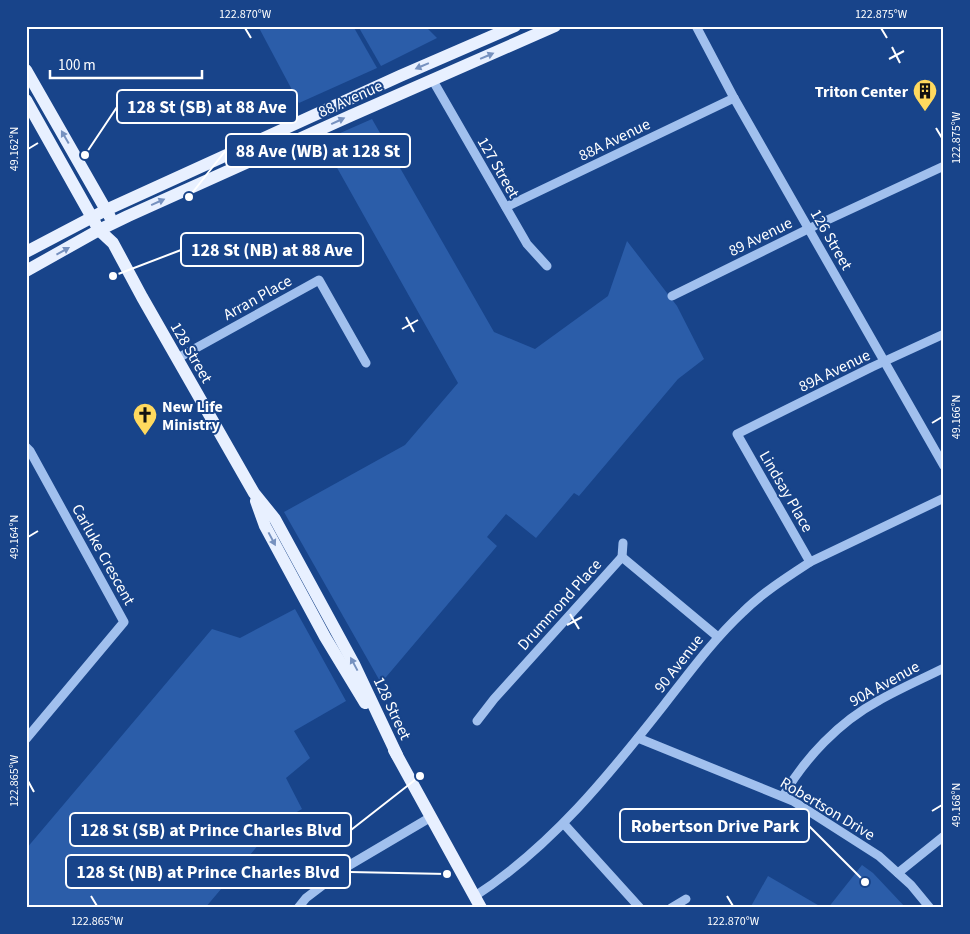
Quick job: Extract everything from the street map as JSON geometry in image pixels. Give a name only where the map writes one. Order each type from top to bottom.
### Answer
[{"type":"main road","name":"88 Avenue","points":[[26,252],[106,210],[366,91],[515,26]]},
{"type":"main road","name":"88 Avenue","points":[[26,271],[114,223],[554,26]]},
{"type":"main road","points":[[26,70],[114,223],[113,243]]},
{"type":"main road","points":[[26,100],[91,217]]},
{"type":"main road","name":"128 Street","points":[[91,217],[99,230],[113,243],[178,358],[254,493],[265,526],[297,586],[344,669],[397,755],[478,902]]},
{"type":"street","name":"126 Street","points":[[696,26],[734,98],[944,466]]},
{"type":"street","name":"127 Street","points":[[432,79],[527,244],[546,266]]},
{"type":"street","name":"88A Avenue","points":[[506,208],[734,98]]},
{"type":"street","name":"89 Avenue","points":[[672,296],[808,229],[944,166]]},
{"type":"street","name":"Arran Place","points":[[178,358],[319,280],[366,363]]},
{"type":"street","name":"89A Avenue","points":[[737,434],[944,334]]},
{"type":"street","name":"Lindsay Place","points":[[737,434],[810,562]]},
{"type":"street","name":"Carluke Crescent","points":[[26,447],[30,451],[124,622],[26,740]]},
{"type":"street","name":"90 Avenue","points":[[478,902],[564,824],[638,738],[718,637],[744,610],[810,562],[944,498]]},
{"type":"street","points":[[622,543],[622,557]]},
{"type":"street","name":"Drummond Place","points":[[477,721],[494,699],[622,557],[718,637]]},
{"type":"street","name":"90A Avenue","points":[[784,796],[812,755],[850,719],[877,701],[944,668]]},
{"type":"street","name":"Robertson Drive","points":[[638,738],[784,796],[879,856],[911,886],[930,908]]},
{"type":"street","points":[[298,908],[306,898],[348,866],[431,816]]},
{"type":"street","points":[[564,824],[640,908]]},
{"type":"street","points":[[898,873],[944,836]]},
{"type":"street","points":[[671,908],[686,899]]},
{"type":"shaded area","points":[[258,26],[353,26],[377,68],[299,103]]},
{"type":"shaded area","points":[[358,26],[425,26],[437,38],[381,66]]},
{"type":"shaded area","points":[[372,119],[494,332],[535,349],[608,296],[627,241],[677,306],[704,359],[678,379],[579,496],[574,493],[536,538],[506,514],[487,537],[497,546],[381,683],[284,512],[405,445],[458,383],[322,141]]},
{"type":"shaded area","points":[[295,609],[346,701],[294,731],[310,758],[286,778],[302,809],[276,824],[205,908],[26,908],[26,849],[212,629],[240,638]]},
{"type":"shaded area","points":[[862,865],[873,873],[906,908],[828,908]]},
{"type":"shaded area","points":[[768,876],[823,908],[750,908]]},
{"type":"place","name":"Triton Center","points":[[925,112]]},
{"type":"place","name":"128 St (SB) at 88 Ave","points":[[85,155]]},
{"type":"place","name":"88 Ave (WB) at 128 St","points":[[189,197]]},
{"type":"place","name":"128 St (NB) at 88 Ave","points":[[113,276]]},
{"type":"place","name":"New Life Ministry","points":[[145,436]]},
{"type":"place","name":"128 St (SB) at Prince Charles Blvd","points":[[420,776]]},
{"type":"place","name":"128 St (NB) at Prince Charles Blvd","points":[[447,874]]},
{"type":"place","name":"Robertson Drive Park","points":[[865,882]]}]
